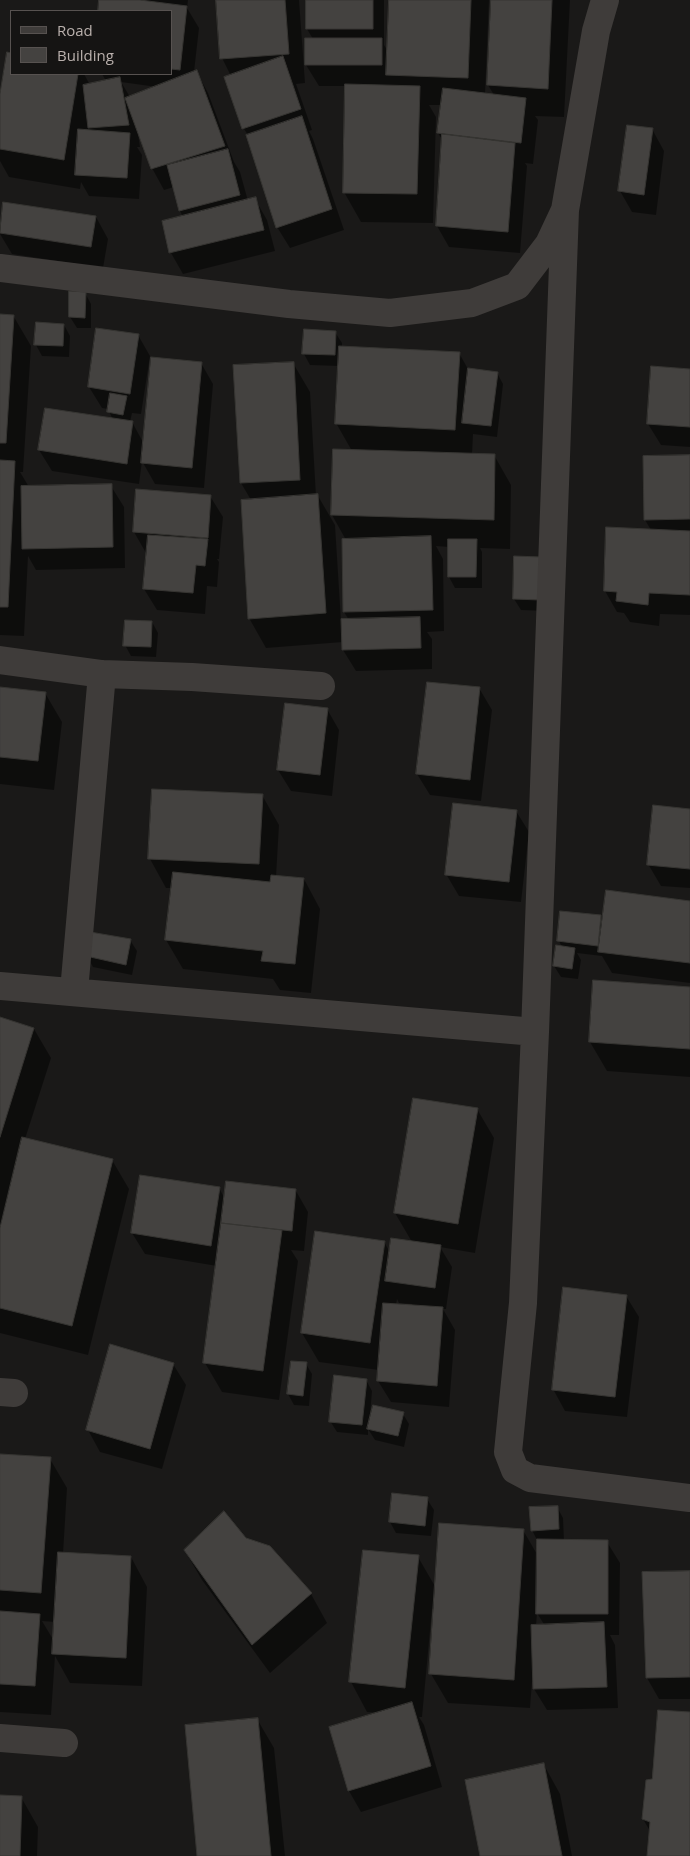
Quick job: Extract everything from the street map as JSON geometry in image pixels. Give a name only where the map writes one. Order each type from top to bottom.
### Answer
[{"type":"street","points":[[605,0],[596,31],[565,210],[535,1032],[523,1303],[508,1452],[515,1470],[530,1478],[690,1498]]},
{"type":"street","points":[[0,268],[289,304],[390,313],[472,303],[517,286],[550,244],[565,210]]},
{"type":"street","points":[[0,660],[102,674],[192,677],[321,686]]},
{"type":"street","points":[[74,991],[102,674]]},
{"type":"street","points":[[0,986],[535,1032]]},
{"type":"street","points":[[0,1738],[64,1744]]},
{"type":"building","points":[[99,0],[140,0],[187,6],[180,70],[172,69],[172,10],[98,10]]},
{"type":"building","points":[[216,0],[285,0],[289,54],[220,59]]},
{"type":"building","points":[[306,0],[373,0],[373,29],[306,29]]},
{"type":"building","points":[[389,0],[471,0],[468,78],[386,75]]},
{"type":"building","points":[[491,0],[552,0],[548,89],[487,85]]},
{"type":"building","points":[[305,38],[382,38],[382,65],[305,65]]},
{"type":"building","points":[[7,52],[10,53],[10,75],[78,75],[64,160],[0,149],[0,94]]},
{"type":"building","points":[[283,56],[301,109],[242,129],[224,77]]},
{"type":"building","points":[[197,70],[225,146],[151,169],[125,98]]},
{"type":"building","points":[[120,77],[129,125],[88,128],[83,85]]},
{"type":"building","points":[[345,84],[420,86],[417,194],[343,193]]},
{"type":"building","points":[[443,88],[526,98],[521,143],[437,133]]},
{"type":"building","points":[[302,116],[332,209],[276,228],[246,135]]},
{"type":"building","points":[[627,125],[653,128],[644,195],[618,191]]},
{"type":"building","points":[[78,129],[130,133],[127,178],[75,175]]},
{"type":"building","points":[[442,134],[515,143],[508,232],[436,226]]},
{"type":"building","points":[[228,149],[240,195],[179,211],[167,165]]},
{"type":"building","points":[[256,197],[264,230],[169,253],[162,221]]},
{"type":"building","points":[[3,202],[96,216],[91,247],[0,233]]},
{"type":"building","points":[[69,291],[86,292],[85,318],[69,317]]},
{"type":"building","points":[[0,314],[14,315],[6,443],[0,443]]},
{"type":"building","points":[[36,322],[64,324],[63,346],[34,345]]},
{"type":"building","points":[[96,328],[139,334],[130,394],[88,387]]},
{"type":"building","points":[[304,329],[336,331],[335,355],[302,354]]},
{"type":"building","points":[[339,346],[460,352],[455,430],[335,424]]},
{"type":"building","points":[[151,357],[202,362],[192,468],[141,463]]},
{"type":"building","points":[[294,362],[300,480],[240,483],[233,365]]},
{"type":"building","points":[[651,366],[690,369],[690,427],[647,424]]},
{"type":"building","points":[[468,368],[498,372],[491,426],[462,423]]},
{"type":"building","points":[[110,393],[127,396],[123,415],[107,412]]},
{"type":"building","points":[[45,408],[133,421],[127,464],[38,450]]},
{"type":"building","points":[[333,449],[495,454],[494,520],[331,515]]},
{"type":"building","points":[[690,455],[690,519],[644,520],[643,456]]},
{"type":"building","points":[[0,460],[15,461],[8,607],[0,607]]},
{"type":"building","points":[[112,484],[113,547],[22,549],[21,486]]},
{"type":"building","points":[[136,489],[211,495],[208,538],[133,532]]},
{"type":"building","points":[[318,494],[326,613],[248,619],[241,500]]},
{"type":"building","points":[[606,527],[690,531],[690,595],[649,593],[648,605],[616,601],[617,592],[604,591]]},
{"type":"building","points":[[148,535],[208,539],[205,566],[196,565],[193,593],[143,589]]},
{"type":"building","points":[[431,536],[433,610],[343,612],[342,539]]},
{"type":"building","points":[[448,539],[477,539],[476,577],[448,577]]},
{"type":"building","points":[[514,556],[541,557],[541,600],[513,599]]},
{"type":"building","points":[[420,617],[421,648],[342,650],[341,619]]},
{"type":"building","points":[[125,620],[152,621],[151,647],[123,646]]},
{"type":"building","points":[[427,682],[480,687],[470,780],[416,774]]},
{"type":"building","points":[[0,687],[46,692],[38,761],[0,757]]},
{"type":"building","points":[[285,703],[328,708],[320,775],[277,770]]},
{"type":"building","points":[[152,789],[263,794],[259,864],[148,859]]},
{"type":"building","points":[[453,803],[517,810],[509,882],[445,875]]},
{"type":"building","points":[[653,805],[690,809],[690,869],[647,865]]},
{"type":"building","points":[[173,872],[270,882],[271,875],[304,878],[295,964],[261,961],[263,951],[165,940]]},
{"type":"building","points":[[606,890],[690,901],[690,963],[598,952]]},
{"type":"building","points":[[560,911],[601,915],[598,946],[557,941]]},
{"type":"building","points":[[90,932],[131,939],[126,965],[86,956]]},
{"type":"building","points":[[556,945],[575,948],[572,969],[553,966]]},
{"type":"building","points":[[593,980],[690,987],[690,1049],[589,1042]]},
{"type":"building","points":[[0,1017],[34,1028],[0,1137]]},
{"type":"building","points":[[413,1098],[478,1108],[458,1224],[394,1213]]},
{"type":"building","points":[[22,1137],[113,1159],[72,1326],[0,1308],[0,1228]]},
{"type":"building","points":[[140,1175],[220,1187],[211,1246],[131,1233]]},
{"type":"building","points":[[226,1181],[296,1189],[292,1231],[221,1223]]},
{"type":"building","points":[[221,1223],[282,1230],[263,1371],[203,1363]]},
{"type":"building","points":[[315,1231],[385,1241],[370,1343],[301,1333]]},
{"type":"building","points":[[391,1238],[441,1245],[435,1288],[385,1281]]},
{"type":"building","points":[[563,1287],[627,1295],[615,1397],[552,1390]]},
{"type":"building","points":[[383,1303],[443,1307],[437,1386],[377,1381]]},
{"type":"building","points":[[110,1344],[174,1363],[150,1449],[86,1430]]},
{"type":"building","points":[[291,1361],[307,1362],[303,1396],[287,1394]]},
{"type":"building","points":[[334,1375],[367,1379],[362,1425],[329,1422]]},
{"type":"building","points":[[373,1405],[404,1412],[398,1436],[367,1429]]},
{"type":"building","points":[[0,1454],[51,1457],[41,1593],[0,1590]]},
{"type":"building","points":[[392,1493],[428,1497],[425,1526],[389,1522]]},
{"type":"building","points":[[558,1506],[559,1529],[531,1531],[529,1507]]},
{"type":"building","points":[[224,1511],[246,1538],[270,1546],[312,1593],[252,1645],[184,1550]]},
{"type":"building","points":[[439,1523],[524,1529],[514,1680],[429,1674]]},
{"type":"building","points":[[537,1539],[608,1540],[608,1614],[536,1614]]},
{"type":"building","points":[[363,1550],[419,1555],[405,1688],[349,1682]]},
{"type":"building","points":[[58,1552],[131,1556],[126,1658],[52,1654]]},
{"type":"building","points":[[690,1571],[690,1677],[646,1678],[642,1572]]},
{"type":"building","points":[[0,1611],[40,1614],[35,1686],[0,1684]]},
{"type":"building","points":[[604,1622],[607,1687],[533,1689],[531,1625]]},
{"type":"building","points":[[412,1702],[431,1766],[348,1791],[329,1727]]},
{"type":"building","points":[[658,1710],[690,1712],[690,1856],[647,1856],[650,1822],[642,1819],[646,1780],[652,1779]]},
{"type":"building","points":[[258,1718],[271,1856],[197,1856],[185,1725]]},
{"type":"building","points":[[544,1763],[562,1856],[480,1856],[465,1780]]},
{"type":"building","points":[[0,1795],[22,1796],[20,1856],[0,1856]]}]
